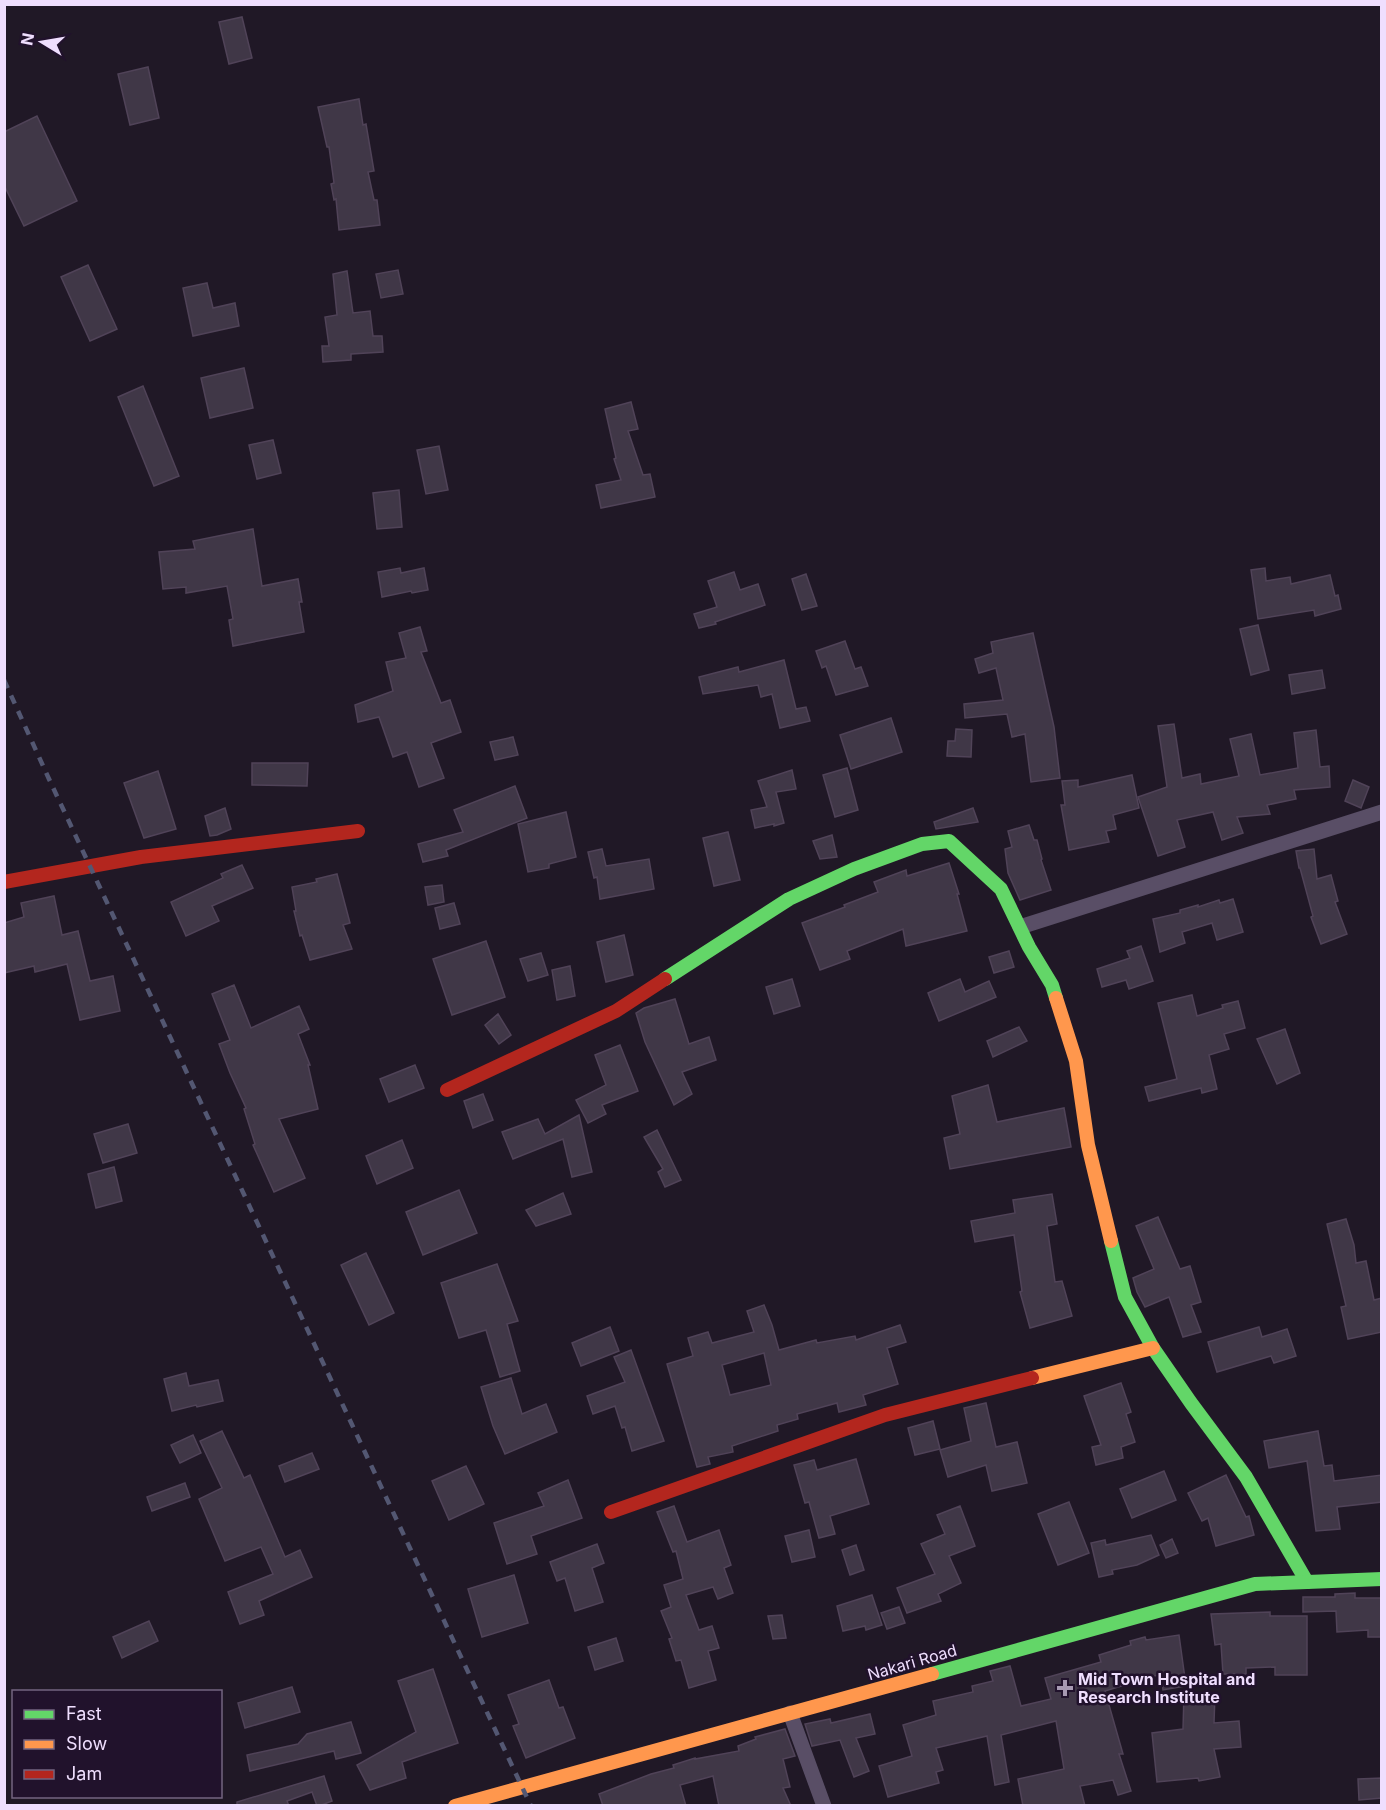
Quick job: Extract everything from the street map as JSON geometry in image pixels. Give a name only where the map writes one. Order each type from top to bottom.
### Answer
[{"type":"street","points":[[1020,927],[1382,812]]},
{"type":"street","points":[[4,882],[141,857],[358,831]]},
{"type":"street","points":[[447,1090],[616,1011],[789,899],[854,869],[922,844],[949,841],[1001,888],[1029,947],[1052,985],[1076,1061],[1088,1145],[1125,1297],[1153,1348],[1246,1477],[1307,1582]]},
{"type":"street","points":[[611,1512],[885,1415],[1153,1348]]},
{"type":"street","name":"Nakari Road","points":[[455,1806],[1255,1584],[1382,1579]]},
{"type":"street","points":[[790,1713],[824,1806]]},
{"type":"building","points":[[242,17],[252,58],[229,64],[219,22]]},
{"type":"building","points":[[148,67],[159,118],[130,125],[118,74]]},
{"type":"building","points":[[359,99],[374,171],[368,172],[374,200],[377,200],[380,225],[339,230],[336,199],[334,200],[331,184],[334,183],[329,147],[327,147],[318,107]]},
{"type":"building","points":[[37,116],[77,201],[24,226],[4,185],[4,132]]},
{"type":"building","points":[[88,265],[117,329],[90,341],[61,277]]},
{"type":"building","points":[[398,270],[403,294],[381,298],[376,274]]},
{"type":"building","points":[[347,271],[353,313],[370,311],[373,336],[382,336],[383,352],[351,354],[351,360],[323,362],[322,346],[329,346],[325,317],[337,315],[333,274]]},
{"type":"building","points":[[207,283],[213,308],[235,303],[239,326],[193,336],[183,288]]},
{"type":"building","points":[[244,368],[253,408],[210,418],[201,378]]},
{"type":"building","points":[[143,386],[179,476],[154,486],[118,397]]},
{"type":"building","points":[[631,402],[638,429],[628,431],[643,475],[650,474],[655,497],[601,508],[596,485],[621,480],[614,459],[616,458],[605,409]]},
{"type":"building","points":[[273,440],[281,473],[257,479],[249,445]]},
{"type":"building","points":[[439,446],[448,490],[426,494],[417,450]]},
{"type":"building","points":[[399,490],[402,527],[377,529],[373,493]]},
{"type":"building","points":[[253,529],[262,586],[298,579],[304,632],[233,646],[229,620],[233,619],[227,586],[186,593],[186,587],[163,589],[159,552],[195,549],[193,541]]},
{"type":"building","points":[[400,568],[401,573],[424,568],[428,590],[382,597],[378,572]]},
{"type":"building","points":[[1265,568],[1266,581],[1290,577],[1291,584],[1330,575],[1341,609],[1315,616],[1314,610],[1258,619],[1251,570]]},
{"type":"building","points":[[734,572],[740,590],[758,584],[765,605],[715,622],[716,624],[699,628],[694,614],[717,607],[708,581]]},
{"type":"building","points":[[806,574],[817,606],[802,610],[792,579]]},
{"type":"building","points":[[1258,625],[1269,670],[1251,675],[1240,629]]},
{"type":"building","points":[[420,627],[427,651],[421,652],[441,703],[450,700],[461,732],[431,743],[444,778],[419,787],[407,752],[393,757],[379,717],[358,722],[355,705],[393,691],[386,662],[406,658],[399,633]]},
{"type":"building","points":[[1033,633],[1054,727],[1060,778],[1031,782],[1025,734],[1012,737],[1007,714],[965,718],[964,704],[1003,700],[996,668],[979,673],[975,659],[993,653],[991,642]]},
{"type":"building","points":[[845,641],[855,669],[861,667],[868,686],[836,695],[826,666],[822,668],[816,651]]},
{"type":"building","points":[[784,660],[796,709],[806,707],[810,721],[780,728],[772,694],[761,697],[758,685],[703,694],[699,677],[738,667],[739,672]]},
{"type":"building","points":[[1322,670],[1325,688],[1292,694],[1289,675]]},
{"type":"building","points":[[891,718],[902,752],[851,769],[840,735]]},
{"type":"building","points":[[1174,724],[1182,778],[1200,774],[1201,784],[1239,776],[1230,739],[1251,734],[1260,775],[1298,768],[1294,733],[1316,730],[1320,767],[1329,766],[1330,787],[1294,790],[1296,799],[1267,805],[1270,814],[1237,817],[1243,833],[1222,840],[1213,812],[1177,820],[1185,847],[1158,856],[1138,797],[1167,787],[1158,726]]},
{"type":"building","points":[[956,729],[972,730],[971,757],[947,756],[948,741],[955,741]]},
{"type":"building","points":[[513,737],[518,755],[495,760],[490,742]]},
{"type":"building","points":[[252,763],[308,763],[307,786],[252,785]]},
{"type":"building","points":[[847,768],[858,810],[835,817],[823,775]]},
{"type":"building","points":[[792,770],[796,789],[776,792],[784,823],[755,828],[751,810],[767,807],[758,781]]},
{"type":"building","points":[[158,771],[176,829],[144,838],[124,783]]},
{"type":"building","points":[[1132,775],[1139,808],[1113,815],[1116,829],[1106,831],[1109,842],[1069,850],[1061,805],[1065,805],[1062,781],[1078,780],[1078,787]]},
{"type":"building","points":[[1353,780],[1369,787],[1361,808],[1345,801]]},
{"type":"building","points":[[515,786],[527,818],[446,850],[448,856],[423,862],[418,844],[463,832],[454,810]]},
{"type":"building","points":[[225,808],[231,829],[210,836],[205,816]]},
{"type":"building","points":[[973,808],[978,822],[936,829],[934,822]]},
{"type":"building","points":[[566,812],[576,857],[549,864],[549,868],[528,872],[518,824]]},
{"type":"building","points":[[1029,825],[1034,840],[1037,840],[1051,890],[1020,900],[1008,873],[1005,849],[1012,847],[1008,831]]},
{"type":"building","points":[[728,832],[740,880],[714,886],[703,838]]},
{"type":"building","points":[[832,835],[837,857],[820,859],[813,841]]},
{"type":"building","points":[[602,849],[606,866],[649,859],[654,889],[600,899],[597,877],[594,878],[588,852]]},
{"type":"building","points":[[1314,849],[1317,879],[1331,875],[1338,901],[1335,902],[1347,934],[1321,944],[1311,917],[1313,916],[1296,851]]},
{"type":"building","points":[[949,863],[967,931],[906,946],[903,929],[847,951],[850,959],[820,970],[802,923],[878,892],[874,882],[906,870],[907,876]]},
{"type":"building","points":[[242,865],[253,888],[212,906],[219,921],[186,936],[171,902],[223,878],[221,874]]},
{"type":"building","points":[[337,874],[350,923],[343,925],[352,949],[310,960],[302,935],[300,936],[294,911],[296,911],[292,887],[317,882],[316,879]]},
{"type":"building","points":[[442,885],[444,902],[428,905],[425,887]]},
{"type":"building","points":[[54,896],[62,935],[78,931],[90,981],[113,976],[120,1011],[80,1020],[67,964],[35,972],[34,966],[4,973],[4,923],[24,917],[21,903]]},
{"type":"building","points":[[1233,899],[1243,932],[1217,940],[1212,923],[1182,932],[1185,943],[1160,952],[1153,919],[1180,913],[1180,910],[1198,905],[1198,907],[1219,900],[1220,903]]},
{"type":"building","points":[[454,903],[460,924],[440,929],[435,908]]},
{"type":"building","points":[[624,935],[633,975],[606,982],[597,942]]},
{"type":"building","points":[[486,941],[505,997],[452,1015],[433,959]]},
{"type":"building","points":[[1141,946],[1153,981],[1129,989],[1126,980],[1102,987],[1097,969],[1130,958],[1127,951]]},
{"type":"building","points":[[1009,951],[1014,967],[994,973],[989,957]]},
{"type":"building","points":[[541,953],[548,975],[528,981],[520,959]]},
{"type":"building","points":[[570,966],[575,996],[557,1000],[552,970]]},
{"type":"building","points":[[792,979],[800,1006],[774,1014],[766,987]]},
{"type":"building","points":[[960,979],[965,992],[989,981],[996,997],[939,1021],[928,993]]},
{"type":"building","points":[[234,985],[251,1028],[299,1006],[309,1029],[298,1034],[310,1065],[308,1065],[318,1109],[279,1119],[305,1178],[274,1192],[253,1145],[255,1144],[244,1109],[246,1108],[219,1044],[230,1040],[212,994]]},
{"type":"building","points":[[1192,995],[1197,1016],[1238,1001],[1245,1028],[1224,1034],[1229,1049],[1209,1055],[1217,1089],[1202,1093],[1201,1088],[1149,1101],[1145,1087],[1177,1079],[1158,1003]]},
{"type":"building","points":[[675,999],[689,1044],[709,1037],[716,1060],[682,1072],[692,1094],[674,1105],[645,1042],[636,1013],[644,1008]]},
{"type":"building","points":[[498,1014],[511,1035],[499,1044],[485,1025]]},
{"type":"building","points":[[1019,1027],[1027,1041],[993,1057],[987,1041]]},
{"type":"building","points":[[1285,1029],[1300,1073],[1277,1084],[1257,1039]]},
{"type":"building","points":[[620,1045],[638,1091],[602,1105],[606,1114],[588,1123],[576,1100],[606,1085],[595,1055]]},
{"type":"building","points":[[415,1065],[424,1088],[389,1102],[380,1079]]},
{"type":"building","points":[[988,1085],[997,1122],[1064,1108],[1071,1147],[950,1169],[944,1138],[960,1134],[952,1096]]},
{"type":"building","points":[[483,1094],[493,1120],[473,1128],[464,1101]]},
{"type":"building","points":[[579,1115],[592,1172],[572,1177],[563,1139],[513,1159],[502,1132],[538,1119],[545,1134]]},
{"type":"building","points":[[128,1124],[137,1153],[103,1163],[94,1134]]},
{"type":"building","points":[[657,1130],[681,1180],[665,1187],[658,1172],[663,1169],[644,1137]]},
{"type":"building","points":[[402,1140],[413,1168],[377,1184],[366,1156]]},
{"type":"building","points":[[114,1167],[122,1201],[96,1208],[88,1174]]},
{"type":"building","points":[[459,1190],[477,1233],[423,1255],[406,1212]]},
{"type":"building","points":[[563,1193],[571,1214],[536,1226],[526,1210]]},
{"type":"building","points":[[1052,1194],[1057,1224],[1047,1226],[1055,1282],[1062,1281],[1072,1316],[1030,1328],[1020,1292],[1022,1291],[1014,1235],[975,1242],[971,1221],[1015,1213],[1013,1200]]},
{"type":"building","points":[[1158,1217],[1180,1269],[1190,1266],[1201,1302],[1191,1305],[1201,1332],[1183,1337],[1169,1297],[1145,1307],[1137,1292],[1133,1278],[1154,1269],[1136,1226]]},
{"type":"building","points":[[1346,1219],[1354,1245],[1356,1263],[1366,1261],[1374,1300],[1382,1298],[1382,1332],[1348,1339],[1341,1307],[1346,1306],[1327,1224]]},
{"type":"building","points":[[366,1253],[394,1313],[369,1325],[341,1265]]},
{"type":"building","points":[[497,1264],[518,1321],[507,1324],[520,1371],[500,1377],[486,1330],[459,1338],[441,1283]]},
{"type":"building","points":[[764,1305],[779,1350],[816,1340],[817,1343],[855,1336],[856,1340],[900,1325],[906,1342],[887,1348],[898,1384],[863,1395],[866,1405],[839,1412],[837,1403],[797,1414],[798,1419],[777,1425],[778,1431],[732,1446],[733,1452],[708,1457],[710,1464],[697,1467],[667,1364],[693,1356],[688,1338],[708,1332],[712,1343],[754,1332],[747,1311]],"holes":[[[764,1353],[771,1385],[730,1395],[722,1365]]]},
{"type":"building","points":[[610,1327],[619,1351],[581,1366],[572,1343]]},
{"type":"building","points":[[1259,1327],[1262,1337],[1287,1329],[1296,1356],[1274,1363],[1271,1356],[1217,1372],[1208,1342]]},
{"type":"building","points":[[631,1350],[664,1441],[632,1451],[625,1427],[622,1428],[615,1406],[593,1414],[587,1396],[625,1382],[614,1357]]},
{"type":"building","points":[[186,1373],[189,1386],[218,1380],[223,1401],[172,1411],[164,1379]]},
{"type":"building","points":[[511,1378],[522,1414],[546,1404],[557,1432],[505,1454],[493,1426],[481,1387]]},
{"type":"building","points":[[1121,1383],[1131,1412],[1126,1414],[1135,1442],[1121,1447],[1123,1458],[1096,1465],[1092,1447],[1101,1445],[1084,1396]]},
{"type":"building","points":[[986,1403],[996,1447],[1017,1442],[1027,1483],[992,1491],[986,1465],[948,1477],[940,1450],[971,1441],[964,1408]]},
{"type":"building","points":[[933,1421],[940,1449],[915,1455],[908,1428]]},
{"type":"building","points":[[222,1431],[244,1478],[250,1475],[285,1557],[300,1550],[312,1577],[259,1601],[264,1615],[240,1624],[228,1592],[273,1574],[261,1547],[225,1561],[199,1499],[222,1488],[200,1441]]},
{"type":"building","points":[[1318,1431],[1324,1466],[1332,1465],[1334,1481],[1382,1475],[1382,1502],[1337,1507],[1340,1529],[1316,1531],[1307,1461],[1269,1468],[1264,1441]]},
{"type":"building","points":[[193,1435],[201,1453],[180,1463],[171,1445]]},
{"type":"building","points":[[312,1453],[319,1469],[285,1482],[279,1466]]},
{"type":"building","points":[[856,1459],[869,1504],[830,1516],[835,1534],[819,1538],[809,1502],[805,1503],[794,1465],[814,1460],[817,1470]]},
{"type":"building","points":[[466,1466],[484,1504],[449,1520],[432,1481]]},
{"type":"building","points":[[1164,1471],[1176,1500],[1132,1518],[1120,1489]]},
{"type":"building","points":[[1226,1475],[1246,1517],[1249,1516],[1254,1535],[1216,1546],[1208,1518],[1202,1521],[1188,1493]]},
{"type":"building","points":[[568,1480],[582,1518],[531,1536],[537,1554],[507,1564],[494,1523],[544,1506],[538,1493]]},
{"type":"building","points":[[185,1483],[190,1497],[152,1511],[147,1497]]},
{"type":"building","points":[[1069,1502],[1089,1553],[1058,1565],[1038,1514]]},
{"type":"building","points":[[674,1506],[687,1542],[719,1530],[731,1565],[724,1568],[733,1593],[718,1599],[713,1587],[686,1595],[699,1630],[712,1626],[719,1648],[708,1651],[716,1680],[689,1688],[681,1660],[676,1661],[669,1639],[672,1638],[661,1611],[671,1607],[664,1585],[683,1579],[676,1551],[673,1552],[657,1512]]},
{"type":"building","points":[[960,1506],[975,1546],[949,1556],[961,1583],[938,1594],[941,1601],[907,1613],[897,1588],[935,1574],[921,1544],[945,1534],[937,1515]]},
{"type":"building","points":[[809,1530],[815,1557],[792,1562],[785,1536]]},
{"type":"building","points":[[1151,1535],[1159,1555],[1137,1565],[1112,1570],[1113,1574],[1099,1577],[1091,1543],[1105,1540],[1106,1545]]},
{"type":"building","points":[[1172,1539],[1178,1553],[1166,1558],[1160,1545]]},
{"type":"building","points":[[597,1544],[604,1563],[592,1568],[603,1602],[575,1611],[565,1578],[557,1581],[550,1562]]},
{"type":"building","points":[[856,1545],[864,1570],[850,1575],[842,1550]]},
{"type":"building","points":[[514,1575],[528,1623],[482,1637],[468,1589]]},
{"type":"building","points":[[1355,1593],[1355,1598],[1382,1598],[1382,1637],[1368,1637],[1368,1630],[1337,1632],[1336,1611],[1303,1612],[1303,1597],[1335,1597],[1335,1594]]},
{"type":"building","points":[[872,1595],[882,1625],[866,1630],[865,1626],[843,1631],[837,1606]]},
{"type":"building","points":[[899,1607],[905,1623],[887,1629],[881,1613]]},
{"type":"building","points":[[1270,1612],[1270,1616],[1307,1616],[1307,1675],[1275,1675],[1275,1667],[1246,1668],[1246,1674],[1223,1674],[1221,1644],[1215,1645],[1211,1614]]},
{"type":"building","points":[[782,1615],[786,1638],[773,1639],[768,1616]]},
{"type":"building","points":[[149,1621],[158,1641],[122,1658],[113,1637]]},
{"type":"building","points":[[1179,1635],[1186,1686],[1163,1690],[1161,1674],[1105,1691],[1123,1754],[1119,1754],[1131,1791],[1118,1795],[1113,1780],[1080,1786],[1085,1806],[1023,1806],[1018,1779],[1064,1769],[1056,1721],[1001,1735],[1009,1782],[995,1785],[987,1736],[936,1748],[943,1770],[936,1772],[939,1783],[888,1797],[879,1766],[912,1756],[903,1725],[936,1715],[933,1701],[973,1692],[972,1686],[993,1681],[990,1671],[1010,1666],[1021,1706],[1051,1699],[1045,1678],[1101,1662],[1099,1655],[1131,1645],[1130,1641],[1145,1637],[1146,1640]]},
{"type":"building","points":[[616,1638],[623,1661],[595,1670],[588,1647]]},
{"type":"building","points":[[433,1669],[458,1743],[402,1762],[406,1778],[370,1790],[357,1765],[416,1732],[398,1681]]},
{"type":"building","points":[[549,1680],[559,1708],[563,1707],[575,1738],[526,1758],[513,1726],[519,1724],[508,1695]]},
{"type":"building","points":[[292,1687],[300,1712],[245,1728],[238,1703]]},
{"type":"building","points":[[1184,1694],[1215,1694],[1214,1723],[1239,1721],[1241,1747],[1214,1749],[1220,1777],[1199,1781],[1198,1778],[1157,1782],[1152,1733],[1183,1729]]},
{"type":"building","points":[[870,1714],[875,1734],[856,1738],[869,1771],[854,1777],[840,1740],[812,1746],[805,1724],[830,1719],[831,1723]]},
{"type":"building","points":[[351,1722],[361,1753],[336,1759],[334,1751],[250,1771],[247,1755],[298,1744],[307,1734]]},
{"type":"building","points":[[785,1729],[795,1756],[783,1759],[790,1787],[783,1788],[791,1806],[719,1806],[713,1776],[680,1785],[686,1806],[603,1806],[599,1794],[651,1774],[674,1768],[673,1765],[695,1758],[739,1751],[738,1746],[756,1739],[755,1737]]},
{"type":"building","points":[[324,1776],[332,1801],[319,1806],[312,1792],[287,1801],[289,1806],[237,1806],[237,1802]]},
{"type":"building","points":[[1382,1778],[1382,1798],[1359,1800],[1358,1779]]},
{"type":"railway","points":[[4,680],[531,1806]]},
{"type":"traffic: fast","points":[[665,979],[789,899],[854,869],[922,844],[949,841],[1001,889],[1029,947],[1052,985],[1056,998]]},
{"type":"traffic: fast","points":[[1111,1241],[1125,1297],[1153,1348],[1246,1477],[1307,1582]]},
{"type":"traffic: fast","points":[[932,1674],[1255,1584],[1382,1579]]},
{"type":"traffic: slow","points":[[1056,998],[1076,1061],[1088,1145],[1111,1241]]},
{"type":"traffic: slow","points":[[1032,1378],[1153,1348]]},
{"type":"traffic: slow","points":[[455,1806],[932,1674]]},
{"type":"traffic: jam","points":[[4,882],[141,857],[358,831]]},
{"type":"traffic: jam","points":[[447,1090],[616,1011],[665,979]]},
{"type":"traffic: jam","points":[[611,1512],[885,1415],[1032,1378]]},
{"type":"place","name":"Mid Town Hospital and Research Institute","points":[[1065,1688]]}]
